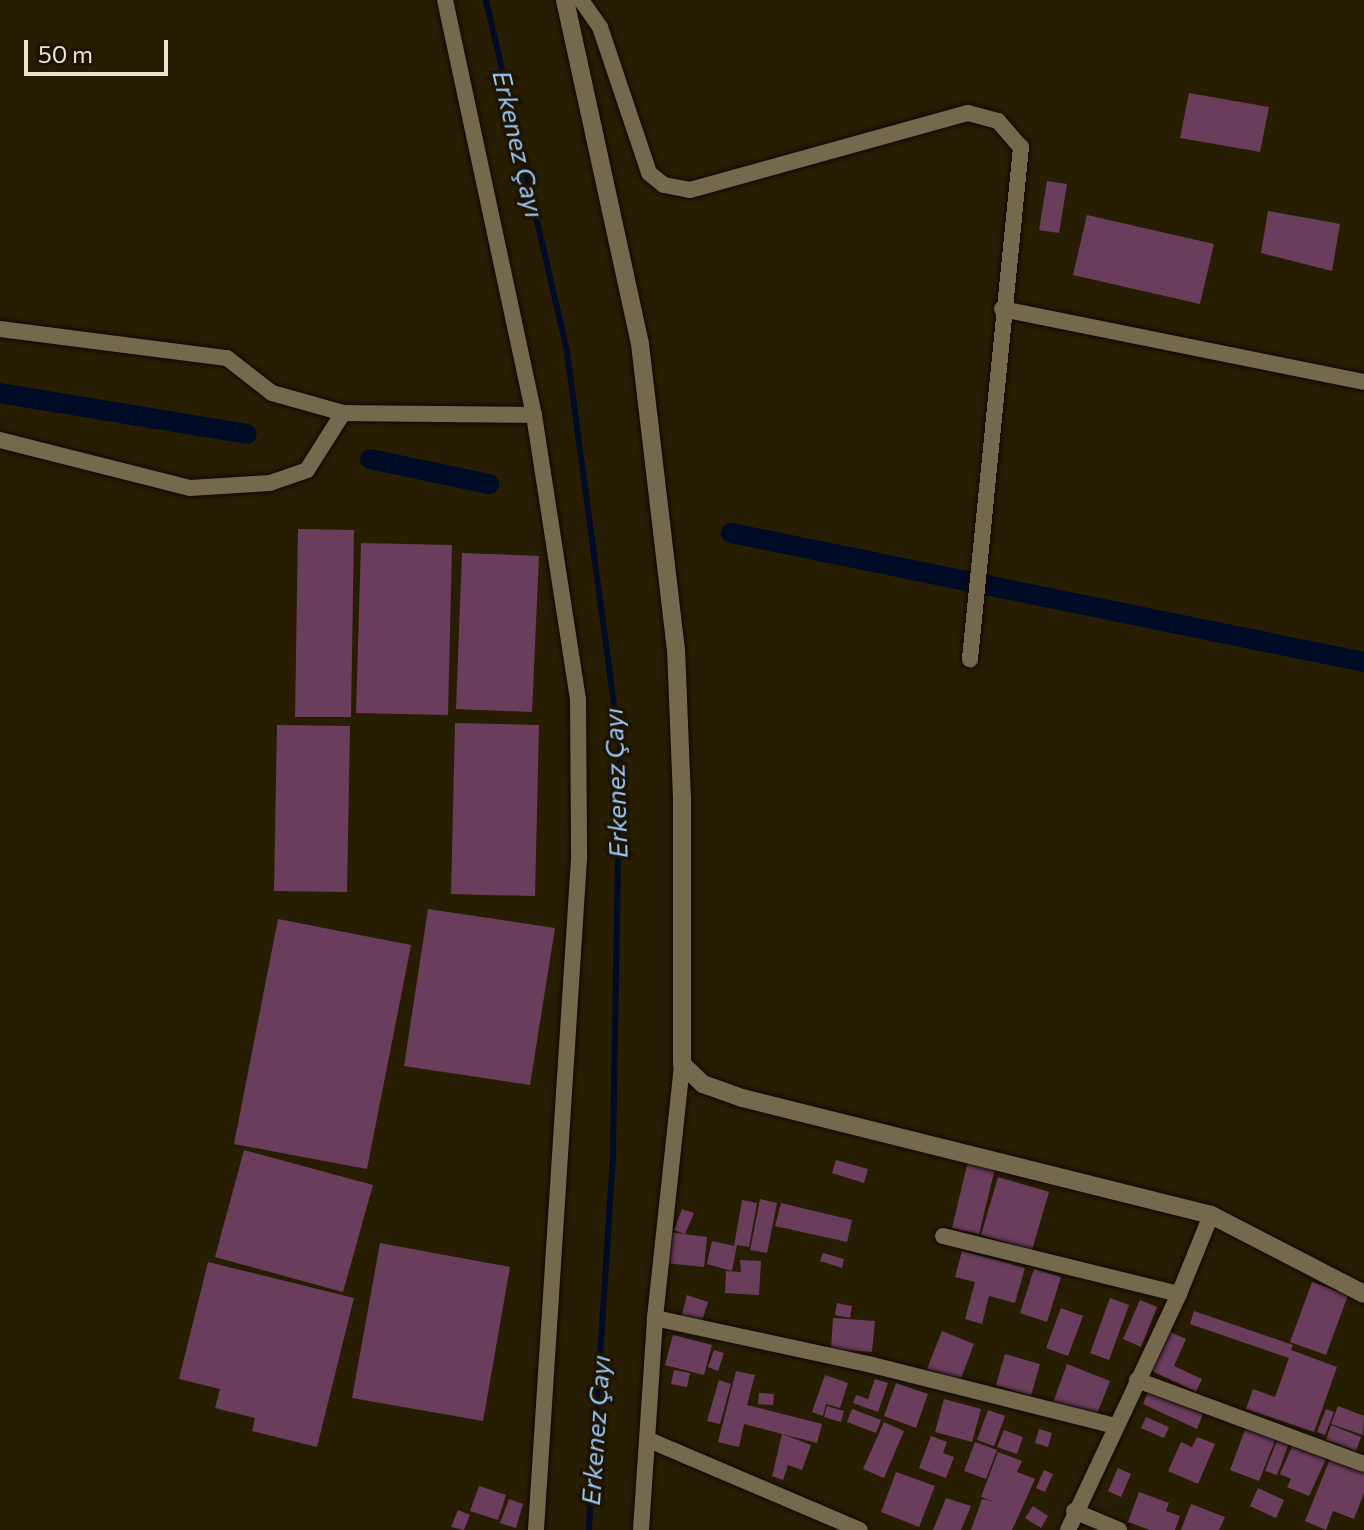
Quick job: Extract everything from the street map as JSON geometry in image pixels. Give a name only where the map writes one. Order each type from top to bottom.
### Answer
[{"type":"street","points":[[445,0],[534,415],[578,700],[579,859],[536,1530]]},
{"type":"street","points":[[565,0],[640,344],[676,649],[682,798],[682,1064],[655,1318],[641,1530]]},
{"type":"street","points":[[581,0],[600,27],[649,173],[664,185],[690,190],[940,117],[968,113],[998,121],[1021,147],[1002,309],[983,557],[970,659]]},
{"type":"street","points":[[1002,309],[1364,382]]},
{"type":"street","points":[[0,329],[227,358],[272,393],[343,413],[488,419],[534,415]]},
{"type":"street","points":[[0,440],[190,488],[270,483],[307,470],[343,413]]},
{"type":"street","points":[[682,1064],[703,1084],[742,1098],[1211,1215],[1364,1294]]},
{"type":"street","points":[[1068,1530],[1074,1511],[1179,1294],[1211,1215]]},
{"type":"street","points":[[943,1236],[1179,1294]]},
{"type":"street","points":[[655,1318],[872,1365],[1114,1426]]},
{"type":"street","points":[[1137,1380],[1364,1464]]},
{"type":"street","points":[[649,1440],[860,1530]]},
{"type":"street","points":[[1074,1511],[1119,1530]]},
{"type":"building","points":[[1189,93],[1269,107],[1260,152],[1180,138]]},
{"type":"building","points":[[1047,181],[1067,184],[1059,233],[1039,230]]},
{"type":"building","points":[[1268,211],[1340,224],[1332,271],[1261,253]]},
{"type":"building","points":[[1087,215],[1214,244],[1200,304],[1073,275]]},
{"type":"building","points":[[298,529],[354,530],[351,717],[295,717]]},
{"type":"building","points":[[361,543],[452,545],[448,715],[356,713]]},
{"type":"building","points":[[462,553],[539,556],[532,712],[456,709]]},
{"type":"building","points":[[455,723],[539,725],[535,896],[451,894]]},
{"type":"building","points":[[277,725],[350,726],[347,892],[274,891]]},
{"type":"building","points":[[428,909],[555,928],[530,1085],[404,1066]]},
{"type":"building","points":[[278,919],[411,945],[367,1169],[234,1144]]},
{"type":"building","points":[[244,1150],[373,1185],[343,1292],[215,1257]]},
{"type":"building","points":[[836,1160],[868,1169],[864,1183],[832,1173]]},
{"type":"building","points":[[968,1161],[995,1168],[979,1234],[952,1228]]},
{"type":"building","points":[[998,1177],[1049,1192],[1032,1250],[981,1235]]},
{"type":"building","points":[[760,1199],[777,1203],[767,1253],[750,1250]]},
{"type":"building","points":[[742,1200],[757,1203],[749,1247],[737,1245],[732,1271],[707,1264],[712,1241],[734,1246]]},
{"type":"building","points":[[781,1203],[852,1220],[847,1242],[775,1226]]},
{"type":"building","points":[[682,1209],[694,1213],[685,1234],[674,1230]]},
{"type":"building","points":[[668,1232],[707,1237],[704,1267],[665,1263]]},
{"type":"building","points":[[380,1243],[510,1267],[483,1421],[352,1398]]},
{"type":"building","points":[[962,1251],[1025,1268],[1015,1303],[989,1296],[982,1324],[965,1319],[975,1282],[955,1277]]},
{"type":"building","points":[[823,1253],[844,1259],[842,1268],[820,1261]]},
{"type":"building","points":[[740,1260],[761,1261],[759,1295],[725,1293],[726,1271],[741,1272]]},
{"type":"building","points":[[208,1262],[354,1298],[317,1447],[252,1431],[255,1418],[215,1408],[220,1389],[179,1379]]},
{"type":"building","points":[[1034,1269],[1061,1277],[1047,1322],[1020,1313]]},
{"type":"building","points":[[1312,1282],[1348,1295],[1326,1355],[1290,1342]]},
{"type":"building","points":[[687,1295],[708,1302],[701,1324],[681,1318]]},
{"type":"building","points":[[1110,1298],[1129,1305],[1109,1360],[1090,1353]]},
{"type":"building","points":[[1140,1300],[1157,1307],[1141,1347],[1123,1339]]},
{"type":"building","points":[[837,1303],[852,1306],[850,1318],[835,1315]]},
{"type":"building","points":[[1061,1308],[1083,1316],[1068,1356],[1046,1348]]},
{"type":"building","points":[[1194,1311],[1293,1345],[1291,1350],[1337,1367],[1314,1432],[1246,1409],[1253,1389],[1275,1397],[1289,1358],[1190,1324]]},
{"type":"building","points":[[833,1318],[875,1321],[872,1352],[831,1349]]},
{"type":"building","points":[[942,1331],[974,1344],[960,1381],[927,1369]]},
{"type":"building","points":[[1168,1331],[1186,1339],[1174,1366],[1202,1379],[1196,1392],[1150,1370]]},
{"type":"building","points":[[673,1335],[712,1345],[704,1375],[665,1365]]},
{"type":"building","points":[[714,1350],[724,1353],[718,1371],[708,1367]]},
{"type":"building","points":[[1005,1354],[1040,1364],[1031,1396],[996,1385]]},
{"type":"building","points":[[1067,1364],[1110,1381],[1095,1419],[1053,1403]]},
{"type":"building","points":[[674,1370],[690,1373],[687,1387],[671,1384]]},
{"type":"building","points":[[736,1371],[755,1375],[747,1405],[822,1424],[817,1443],[744,1424],[739,1447],[718,1442]]},
{"type":"building","points":[[825,1375],[848,1383],[840,1408],[826,1404],[823,1416],[812,1412]]},
{"type":"building","points":[[875,1379],[888,1383],[878,1412],[853,1403],[856,1395],[868,1399]]},
{"type":"building","points":[[719,1380],[731,1384],[720,1424],[707,1421]]},
{"type":"building","points":[[896,1383],[928,1394],[916,1428],[884,1416]]},
{"type":"building","points":[[1149,1390],[1203,1414],[1197,1429],[1143,1404]]},
{"type":"building","points":[[759,1393],[774,1394],[773,1405],[758,1404]]},
{"type":"building","points":[[944,1399],[981,1409],[972,1442],[935,1432]]},
{"type":"building","points":[[827,1406],[844,1411],[841,1422],[824,1417]]},
{"type":"building","points":[[1338,1406],[1364,1416],[1363,1435],[1331,1424]]},
{"type":"building","points":[[852,1409],[881,1420],[876,1433],[847,1422]]},
{"type":"building","points":[[1326,1409],[1334,1412],[1325,1435],[1317,1432]]},
{"type":"building","points":[[988,1410],[1005,1416],[994,1446],[977,1440]]},
{"type":"building","points":[[1146,1417],[1169,1427],[1164,1438],[1141,1428]]},
{"type":"building","points":[[884,1422],[904,1431],[884,1478],[863,1469]]},
{"type":"building","points":[[1331,1425],[1361,1437],[1356,1451],[1326,1440]]},
{"type":"building","points":[[1246,1427],[1276,1438],[1259,1481],[1230,1470]]},
{"type":"building","points":[[1039,1429],[1052,1433],[1048,1447],[1035,1443]]},
{"type":"building","points":[[1004,1430],[1023,1437],[1017,1454],[997,1447]]},
{"type":"building","points":[[782,1434],[811,1445],[802,1470],[788,1465],[783,1480],[772,1476]]},
{"type":"building","points":[[931,1436],[947,1442],[943,1453],[954,1457],[946,1478],[919,1468]]},
{"type":"building","points":[[1197,1437],[1215,1444],[1198,1484],[1168,1471],[1181,1442],[1192,1447]]},
{"type":"building","points":[[1278,1438],[1289,1443],[1277,1475],[1265,1471]]},
{"type":"building","points":[[975,1442],[997,1450],[986,1479],[964,1471]]},
{"type":"building","points":[[1293,1444],[1326,1459],[1309,1496],[1287,1487],[1291,1479],[1280,1474]]},
{"type":"building","points":[[998,1452],[1022,1461],[1017,1472],[1035,1479],[1012,1530],[971,1530],[982,1499],[995,1502],[981,1497]]},
{"type":"building","points":[[1330,1459],[1364,1473],[1364,1493],[1354,1519],[1333,1511],[1326,1530],[1305,1521]]},
{"type":"building","points":[[1118,1468],[1131,1474],[1121,1497],[1108,1491]]},
{"type":"building","points":[[1044,1470],[1053,1474],[1045,1492],[1036,1488]]},
{"type":"building","points":[[896,1472],[935,1486],[919,1527],[881,1512]]},
{"type":"building","points":[[479,1486],[506,1495],[498,1520],[470,1511]]},
{"type":"building","points":[[1258,1488],[1284,1500],[1276,1518],[1250,1506]]},
{"type":"building","points":[[1139,1492],[1169,1503],[1166,1511],[1180,1516],[1175,1530],[1150,1530],[1128,1522]]},
{"type":"building","points":[[946,1498],[971,1506],[961,1530],[933,1530]]},
{"type":"building","points":[[509,1499],[523,1504],[516,1528],[500,1523]]},
{"type":"building","points":[[1191,1504],[1225,1517],[1219,1530],[1181,1530]]},
{"type":"building","points":[[1033,1506],[1048,1516],[1041,1528],[1025,1518]]},
{"type":"building","points":[[458,1510],[470,1515],[464,1530],[451,1527]]},
{"type":"waterway","name":"Erkenez Çayı","points":[[486,0],[567,352],[620,747],[613,1156],[589,1530]]},
{"type":"waterway","points":[[0,393],[247,434]]},
{"type":"waterway","points":[[370,459],[489,484]]},
{"type":"waterway","points":[[731,533],[1364,662]]}]
